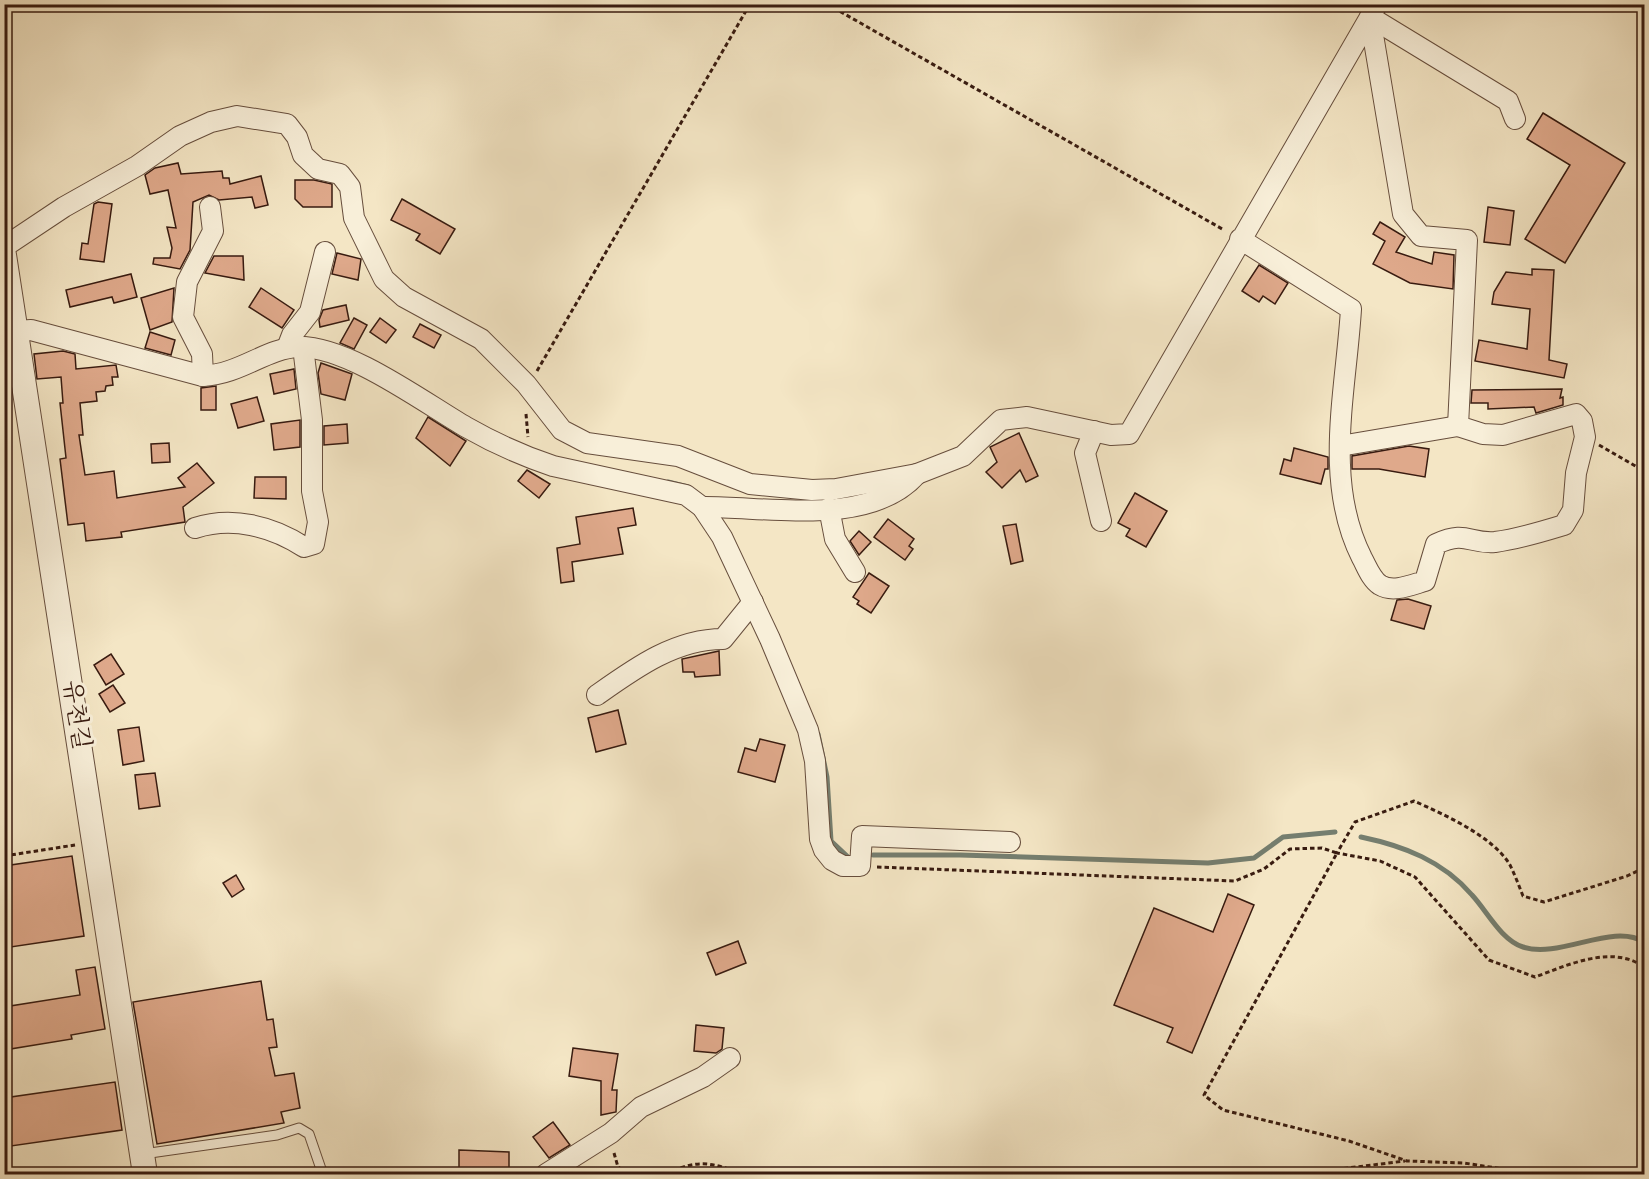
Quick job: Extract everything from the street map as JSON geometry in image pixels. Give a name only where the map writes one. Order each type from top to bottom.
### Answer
[{"type":"street","points":[[4,247],[64,207],[137,166],[180,136],[211,122],[237,116],[286,124],[297,137],[303,155],[318,169],[340,174],[350,188],[354,218],[384,279],[404,297],[481,339],[526,384],[562,430],[587,443],[678,456],[750,484],[812,490],[836,489],[917,474],[963,456],[1000,420],[1027,417],[1068,423],[1111,435],[1129,434],[1373,11]]},
{"type":"street","points":[[1373,11],[1508,101],[1515,118]]},
{"type":"street","points":[[1373,11],[1403,213],[1421,236],[1467,240],[1458,426]]},
{"type":"street","points":[[203,376],[202,354],[183,316],[188,282],[213,231],[210,207]]},
{"type":"street","points":[[1240,239],[1351,309],[1340,446],[1340,488],[1356,547],[1370,573],[1381,585],[1401,588],[1425,581],[1436,544],[1455,536],[1492,542],[1522,537],[1564,525],[1573,510],[1576,473],[1585,437],[1582,422],[1576,414],[1503,435],[1483,434],[1458,426],[1340,446]]},
{"type":"street","points":[[195,528],[215,521],[235,522],[285,534],[304,547],[314,544],[318,522],[312,491],[312,420],[292,335],[310,312],[325,252]]},
{"type":"street","name":"유천길","points":[[4,255],[143,1165]]},
{"type":"street","points":[[17,331],[31,330],[203,376],[231,372],[295,348],[325,350],[359,364],[469,428],[527,457],[553,466],[686,495],[702,507],[722,537],[753,602],[808,730],[815,761],[820,839],[824,850],[832,860],[843,866],[860,866],[862,836],[1010,842]]},
{"type":"street","points":[[1094,431],[1086,453],[1101,521]]},
{"type":"street","points":[[702,507],[857,507],[892,495],[906,487],[917,474]]},
{"type":"street","points":[[829,508],[835,539],[855,572]]},
{"type":"street","points":[[597,695],[660,654],[702,639],[723,639],[753,602]]},
{"type":"street","points":[[546,1174],[610,1133],[641,1107],[703,1077],[730,1058]]},
{"type":"lane","points":[[143,1165],[299,1128],[309,1134],[321,1170],[325,1174]]},
{"type":"path","points":[[527,457],[528,433],[523,389],[550,351],[750,4]]},
{"type":"path","points":[[827,4],[1240,239]]},
{"type":"path","points":[[1585,437],[1644,471]]},
{"type":"path","points":[[1407,1161],[1349,1141],[1223,1110],[1204,1095],[1355,822],[1414,801],[1459,822],[1484,840],[1509,864],[1523,896],[1544,902],[1627,876],[1644,868]]},
{"type":"path","points":[[4,856],[94,842]]},
{"type":"path","points":[[860,866],[1235,881],[1264,869],[1290,849],[1322,848],[1380,861],[1415,877],[1489,960],[1535,977],[1572,964],[1617,955],[1644,967]]},
{"type":"path","points":[[610,1133],[618,1167],[629,1174]]},
{"type":"path","points":[[1299,1174],[1407,1161],[1464,1163],[1535,1174]]},
{"type":"path","points":[[667,1174],[681,1167],[709,1163],[741,1174]]},
{"type":"building","points":[[1543,113],[1625,163],[1565,263],[1525,239],[1570,165],[1527,139]]},
{"type":"building","points":[[178,163],[181,174],[222,171],[223,178],[229,178],[230,184],[261,176],[268,205],[255,208],[252,197],[219,200],[209,195],[193,202],[190,250],[180,269],[153,264],[154,258],[170,258],[172,248],[167,227],[176,228],[168,190],[150,194],[145,175],[155,168]]},
{"type":"building","points":[[295,180],[314,180],[332,184],[332,207],[303,207],[295,199]]},
{"type":"building","points":[[402,199],[455,229],[440,254],[416,240],[420,234],[391,220]]},
{"type":"building","points":[[98,202],[112,204],[104,262],[80,259],[82,243],[88,244],[94,204]]},
{"type":"building","points":[[1488,207],[1514,211],[1510,245],[1484,242]]},
{"type":"building","points":[[1380,222],[1405,237],[1396,252],[1432,264],[1434,252],[1454,255],[1453,289],[1410,283],[1373,264],[1385,241],[1373,234]]},
{"type":"building","points":[[337,253],[361,259],[358,280],[332,274]]},
{"type":"building","points":[[214,256],[243,256],[244,280],[205,273]]},
{"type":"building","points":[[1259,265],[1288,283],[1275,304],[1263,296],[1259,302],[1242,291]]},
{"type":"building","points":[[1532,269],[1554,270],[1549,360],[1567,364],[1564,378],[1475,361],[1479,340],[1527,349],[1530,309],[1492,304],[1494,292],[1506,272],[1532,275]]},
{"type":"building","points":[[131,274],[137,297],[114,303],[112,297],[70,307],[66,290]]},
{"type":"building","points":[[174,288],[172,322],[150,330],[141,298]]},
{"type":"building","points":[[261,288],[294,310],[282,328],[249,307]]},
{"type":"building","points":[[346,305],[349,320],[320,327],[319,320],[323,310]]},
{"type":"building","points":[[354,318],[367,325],[354,349],[340,343]]},
{"type":"building","points":[[380,318],[396,330],[386,343],[370,332]]},
{"type":"building","points":[[420,324],[441,335],[434,348],[413,337]]},
{"type":"building","points":[[150,332],[175,340],[171,355],[145,348]]},
{"type":"building","points":[[63,351],[75,354],[76,369],[116,365],[118,377],[112,377],[113,385],[106,386],[105,391],[96,392],[97,401],[80,403],[83,435],[79,435],[85,475],[114,471],[117,498],[185,487],[178,478],[197,463],[214,483],[183,507],[185,522],[121,532],[122,537],[86,541],[84,523],[68,525],[60,459],[66,458],[60,403],[63,403],[61,377],[37,379],[34,354]]},
{"type":"building","points":[[321,363],[352,374],[345,400],[321,394],[318,373]]},
{"type":"building","points":[[294,369],[296,389],[274,394],[270,374]]},
{"type":"building","points":[[216,386],[216,410],[201,410],[201,388]]},
{"type":"building","points":[[1562,389],[1560,398],[1563,397],[1563,405],[1536,413],[1534,407],[1488,409],[1488,403],[1471,403],[1472,390]]},
{"type":"building","points":[[257,397],[264,421],[238,428],[231,404]]},
{"type":"building","points":[[428,417],[466,441],[450,466],[416,438]]},
{"type":"building","points":[[300,420],[300,447],[274,450],[271,424]]},
{"type":"building","points":[[347,424],[348,443],[324,445],[324,426]]},
{"type":"building","points":[[1019,433],[1038,476],[1026,482],[1020,470],[1002,488],[986,472],[997,462],[990,447]]},
{"type":"building","points":[[169,443],[170,462],[152,463],[151,444]]},
{"type":"building","points":[[1409,446],[1429,449],[1425,477],[1379,469],[1352,469],[1352,456]]},
{"type":"building","points":[[1294,448],[1328,457],[1328,469],[1325,469],[1321,484],[1280,474],[1284,459],[1291,461]]},
{"type":"building","points":[[527,470],[550,484],[539,498],[518,481]]},
{"type":"building","points":[[255,477],[286,477],[286,499],[254,498]]},
{"type":"building","points":[[1135,493],[1167,511],[1146,547],[1126,536],[1130,529],[1118,523]]},
{"type":"building","points":[[633,508],[636,525],[618,528],[623,554],[572,562],[574,581],[561,583],[557,548],[580,544],[576,517]]},
{"type":"building","points":[[888,519],[914,539],[909,546],[913,549],[905,560],[874,537]]},
{"type":"building","points":[[1016,524],[1023,561],[1011,564],[1003,526]]},
{"type":"building","points":[[859,531],[871,542],[859,555],[850,541]]},
{"type":"building","points":[[869,573],[889,586],[871,613],[857,604],[859,601],[853,597]]},
{"type":"building","points":[[1408,599],[1431,606],[1424,629],[1391,620],[1397,600]]},
{"type":"building","points":[[719,651],[720,675],[695,677],[694,672],[683,672],[682,659]]},
{"type":"building","points":[[111,654],[124,674],[106,685],[94,665]]},
{"type":"building","points":[[113,685],[125,703],[110,712],[99,694]]},
{"type":"building","points":[[618,710],[626,744],[596,752],[588,718]]},
{"type":"building","points":[[139,727],[144,761],[123,765],[118,730]]},
{"type":"building","points":[[760,739],[785,745],[775,782],[738,772],[745,748],[756,751]]},
{"type":"building","points":[[155,773],[160,806],[139,809],[135,775]]},
{"type":"building","points":[[72,856],[84,936],[4,948],[4,866]]},
{"type":"building","points":[[236,875],[244,889],[232,897],[223,883]]},
{"type":"building","points":[[1228,894],[1254,905],[1192,1053],[1167,1042],[1173,1028],[1114,1005],[1154,908],[1213,932]]},
{"type":"building","points":[[738,941],[746,963],[716,975],[707,953]]},
{"type":"building","points":[[95,967],[105,1029],[71,1035],[72,1039],[4,1050],[4,1007],[80,995],[76,970]]},
{"type":"building","points":[[261,981],[267,1020],[273,1019],[277,1047],[269,1048],[275,1076],[294,1073],[300,1108],[281,1112],[284,1123],[157,1144],[133,1002]]},
{"type":"building","points":[[696,1025],[724,1028],[722,1049],[716,1053],[694,1051]]},
{"type":"building","points":[[573,1048],[618,1054],[612,1090],[617,1090],[616,1112],[601,1115],[601,1081],[569,1076]]},
{"type":"building","points":[[115,1082],[122,1130],[4,1147],[4,1098]]},
{"type":"building","points":[[553,1122],[570,1145],[549,1158],[533,1137]]},
{"type":"building","points":[[459,1150],[509,1152],[509,1169],[494,1169],[494,1174],[459,1174]]},
{"type":"waterway","points":[[668,482],[688,487]]},
{"type":"waterway","points":[[818,734],[827,777],[831,841],[848,857]]},
{"type":"waterway","points":[[873,855],[960,855],[1208,863],[1254,858],[1283,837],[1335,832]]},
{"type":"waterway","points":[[1361,837],[1407,850],[1435,864],[1461,883],[1501,932],[1523,947],[1553,948],[1617,936],[1631,937],[1644,942]]}]
